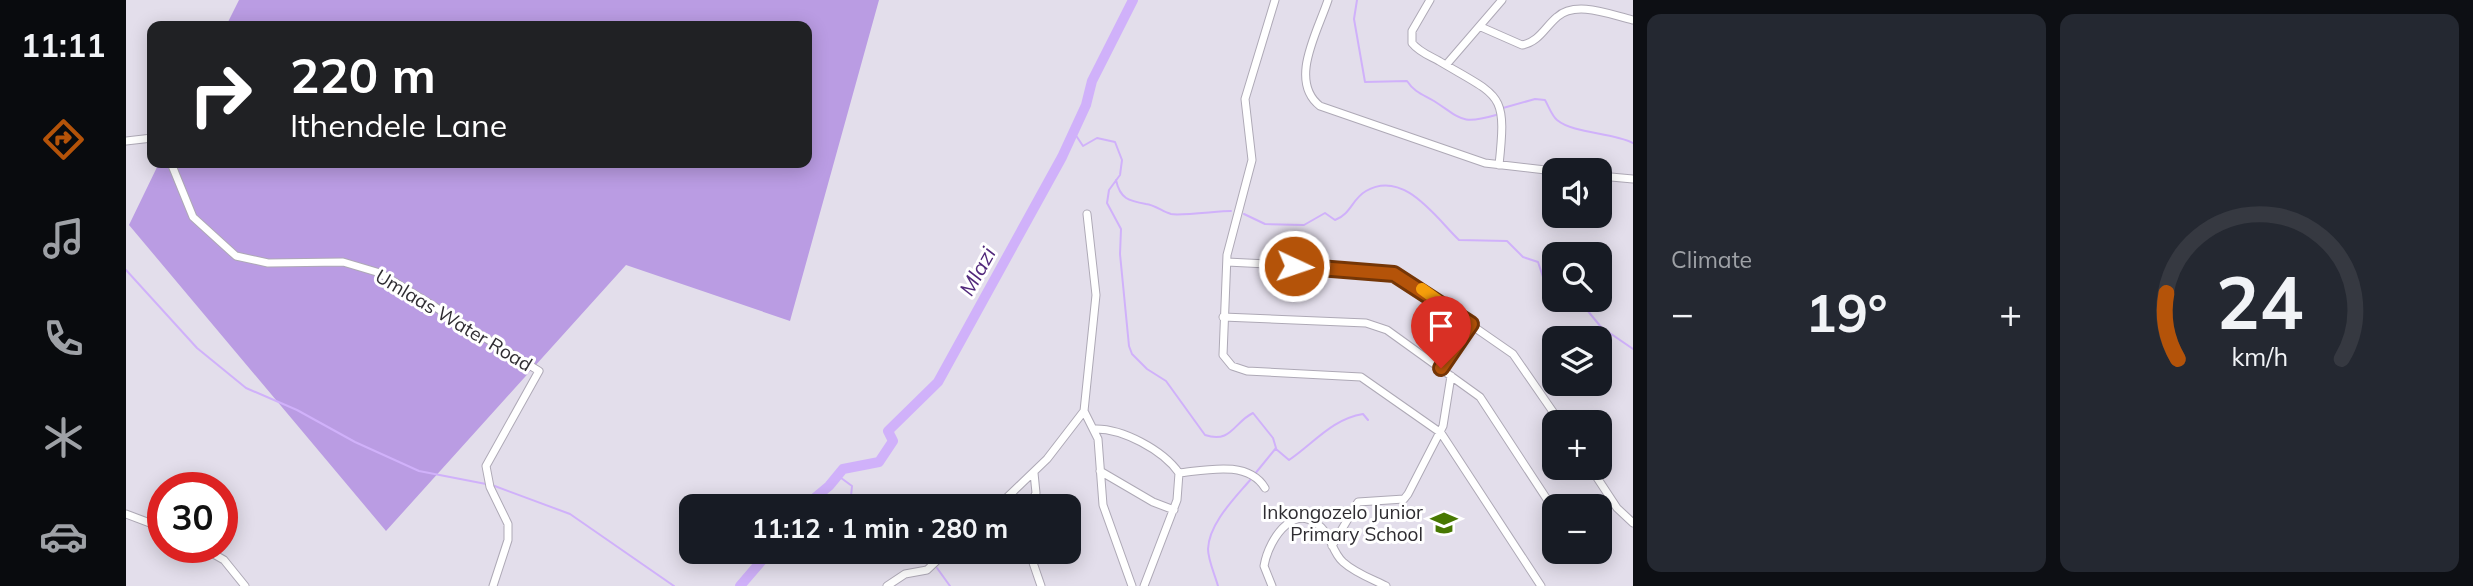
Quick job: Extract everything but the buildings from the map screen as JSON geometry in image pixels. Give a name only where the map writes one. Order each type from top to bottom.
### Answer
[{"type":"street","points":[[1275,0],[1247,88],[1246,107],[1252,160],[1227,262],[1222,348],[1232,366],[1247,371],[1361,377],[1441,433],[1541,586]]},
{"type":"street","points":[[1328,0],[1304,74],[1307,91],[1314,101],[1339,115],[1499,165],[1542,170]]},
{"type":"street","points":[[1446,65],[1502,0]]},
{"type":"street","points":[[1429,2],[1412,31],[1411,40],[1416,48],[1479,85],[1497,100],[1503,122],[1499,165]]},
{"type":"street","points":[[1481,27],[1522,45],[1533,41],[1557,17],[1571,10],[1633,20]]},
{"type":"street","points":[[126,141],[147,139]]},
{"type":"street","name":"Umlaas Water Road","points":[[173,168],[193,217],[236,256],[268,263],[343,262],[372,270],[539,371],[486,466],[490,487],[508,524],[508,540],[493,586]]},
{"type":"street","points":[[1612,177],[1633,179]]},
{"type":"street","points":[[1011,494],[1034,473],[1084,411],[1096,296],[1087,214]]},
{"type":"street","points":[[1227,262],[1394,274],[1513,354],[1552,410]]},
{"type":"street","points":[[1223,317],[1377,326],[1441,368],[1489,407],[1544,494]]},
{"type":"street","points":[[1441,368],[1471,324]]},
{"type":"street","points":[[1332,546],[1358,502],[1404,499],[1441,433],[1451,376]]},
{"type":"street","points":[[1084,411],[1094,429],[1103,505],[1132,586]]},
{"type":"street","points":[[1094,429],[1112,429],[1127,434],[1171,463],[1179,473],[1180,486],[1174,510],[1144,586]]},
{"type":"street","points":[[1179,473],[1219,469],[1252,474],[1263,484]]},
{"type":"street","points":[[1100,471],[1153,502],[1174,510]]},
{"type":"street","points":[[1034,473],[1036,494]]},
{"type":"street","points":[[1599,480],[1617,508],[1633,523]]},
{"type":"street","points":[[126,514],[147,522]]},
{"type":"street","points":[[1272,586],[1266,577],[1265,561],[1273,538],[1284,525],[1296,520],[1311,522],[1325,533],[1345,564],[1386,586]]},
{"type":"street","points":[[226,563],[245,586]]},
{"type":"street","points":[[887,586],[894,579],[927,570],[933,564]]},
{"type":"street","points":[[1033,564],[1041,586]]},
{"type":"shaded area","points":[[239,0],[879,0],[790,321],[626,265],[386,531],[129,225],[157,168],[812,168],[812,21],[228,21]]},
{"type":"waterway","name":"Mlazi","points":[[819,494],[843,469],[879,462],[893,441],[888,431],[938,382],[1062,157],[1086,105],[1092,81],[1133,0]]},
{"type":"waterway","points":[[1357,0],[1354,19],[1365,82],[1407,81],[1416,91],[1468,120],[1496,115]]},
{"type":"waterway","points":[[1503,108],[1535,99],[1545,100],[1555,118],[1564,125],[1633,143]]},
{"type":"waterway","points":[[1073,131],[1083,146],[1097,138],[1115,142],[1122,160],[1120,175],[1109,190],[1107,203],[1121,229],[1120,254],[1132,354],[1147,369],[1166,381],[1205,435],[1221,437],[1253,413],[1273,438],[1276,448],[1254,475]]},
{"type":"waterway","points":[[1116,180],[1126,198],[1171,214],[1231,211]]},
{"type":"waterway","points":[[1244,214],[1265,224],[1304,225],[1325,213],[1335,220],[1345,214],[1366,191],[1380,186],[1393,186],[1418,199],[1459,240],[1507,241],[1523,257],[1538,262],[1542,274]]},
{"type":"waterway","points":[[126,270],[197,348],[246,388],[297,410],[355,442],[419,471],[486,484]]},
{"type":"waterway","points":[[1589,312],[1601,327],[1633,349]]},
{"type":"waterway","points":[[1276,449],[1289,460],[1342,421],[1363,414],[1368,420]]},
{"type":"waterway","points":[[837,475],[852,486],[851,494]]},
{"type":"waterway","points":[[1218,586],[1209,558],[1209,539],[1224,511],[1251,479]]},
{"type":"waterway","points":[[492,485],[570,514],[674,586]]},
{"type":"waterway","name":"Mlazi","points":[[740,586],[759,564]]},
{"type":"waterway","points":[[937,568],[950,586]]},
{"type":"slow traffic","points":[[1422,289],[1462,318]]},
{"type":"place","name":"Inkongozelo Junior Primary School","points":[[1444,523]]},
{"type":"route","points":[[1294,266],[1381,270],[1402,276],[1411,282],[1471,324],[1441,368]]}]
